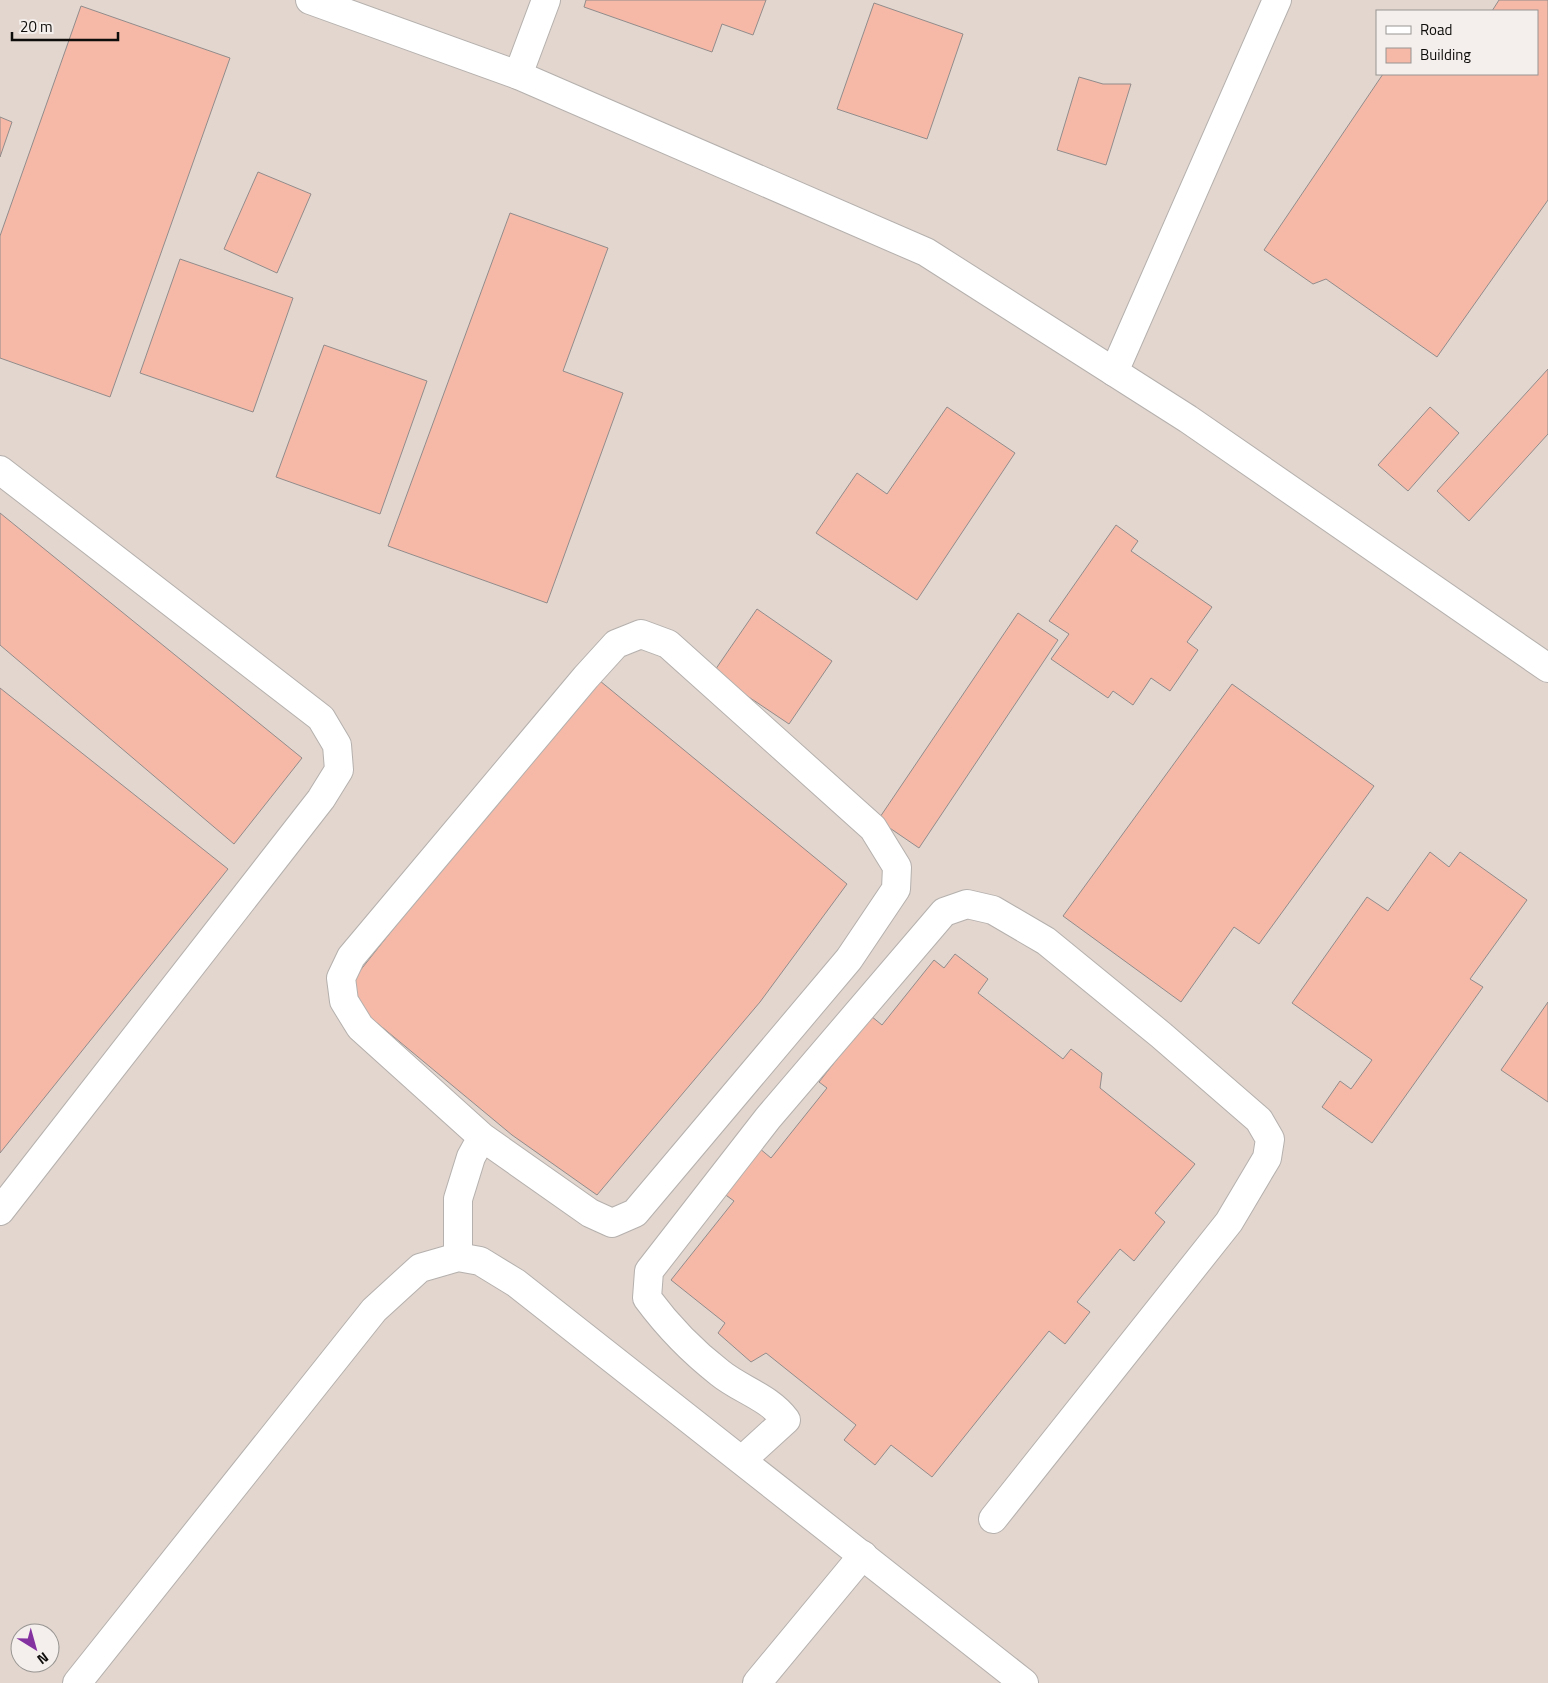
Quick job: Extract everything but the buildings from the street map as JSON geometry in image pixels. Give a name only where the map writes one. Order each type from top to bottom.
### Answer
[{"type":"street","points":[[310,0],[518,75],[926,252],[1188,420],[1548,668]]},
{"type":"street","points":[[518,75],[546,0]]},
{"type":"street","points":[[1114,372],[1277,0]]},
{"type":"street","points":[[0,470],[321,718],[337,746],[339,770],[321,799],[0,1211]]},
{"type":"street","points":[[641,634],[668,644],[873,828],[897,867],[896,889],[849,959],[634,1213],[612,1223],[590,1213],[482,1137],[360,1027],[344,1001],[341,978],[351,957],[586,677],[616,644],[641,634]]},
{"type":"street","points":[[742,1460],[786,1420],[768,1402],[720,1374],[663,1318],[647,1298],[649,1271],[768,1118],[944,912],[967,904],[993,910],[1046,941],[1161,1035],[1259,1120],[1270,1140],[1267,1158],[1229,1222],[993,1519]]},
{"type":"street","points":[[458,1257],[458,1199],[464,1176],[482,1137]]},
{"type":"street","points":[[77,1683],[374,1310],[420,1268],[458,1257],[480,1261],[516,1283],[1024,1683]]},
{"type":"street","points":[[757,1683],[863,1555]]},
{"type":"shaded area","points":[[0,0],[1548,0],[1548,1683],[0,1683]]}]
